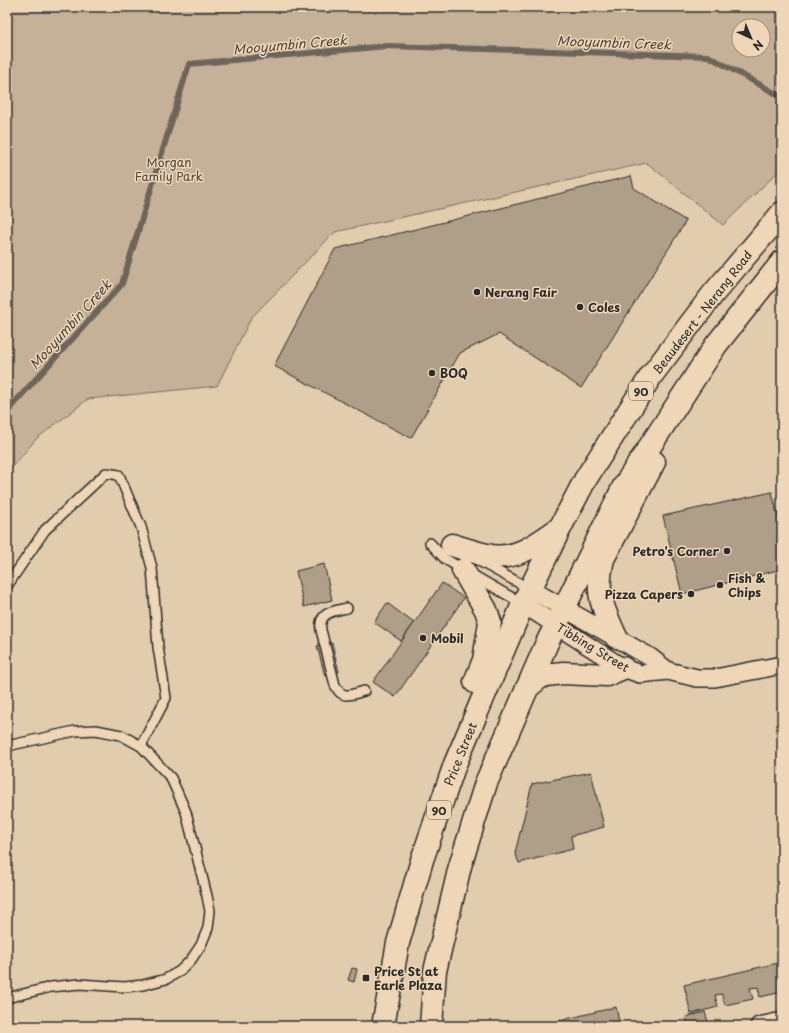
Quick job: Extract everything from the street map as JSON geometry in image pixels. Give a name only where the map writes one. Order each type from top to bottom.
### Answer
[{"type":"main road","name":"Beaudesert - Nerang Road","points":[[527,597],[585,480],[651,376],[713,294],[782,212]]},
{"type":"main road","points":[[431,1026],[435,971],[460,866],[486,783],[560,616],[624,486],[716,345],[782,262]]},
{"type":"main road","points":[[616,637],[600,600],[600,574],[603,560],[716,345]]},
{"type":"main road","points":[[452,545],[492,556],[507,556],[527,550],[560,528]]},
{"type":"main road","points":[[455,764],[460,714],[484,660],[490,622],[486,610],[463,570]]},
{"type":"main road","name":"Price Street","points":[[383,1026],[398,943],[422,860],[455,764],[527,597]]},
{"type":"main road","points":[[527,688],[546,674],[563,673],[607,675],[623,668]]},
{"type":"street","name":"Tibbing Street","points":[[527,597],[560,616],[616,637],[650,657],[668,671]]},
{"type":"street","name":"Tibbing Street","points":[[560,616],[581,642],[623,668],[640,674],[668,671],[697,678],[715,678],[782,665]]},
{"type":"street","points":[[759,1026],[782,1021]]},
{"type":"lane","points":[[7,586],[44,530],[106,473],[119,475],[141,527],[152,568],[158,647],[166,698],[141,746]]},
{"type":"lane","points":[[430,543],[452,545],[527,597],[463,570],[445,559],[430,543]]},
{"type":"lane","points":[[347,608],[327,613],[320,624],[321,630],[337,690],[346,696],[364,692]]},
{"type":"lane","points":[[7,746],[75,731],[96,730],[121,735],[141,746],[171,778],[186,812],[210,911],[208,928],[201,945],[191,960],[180,971],[166,979],[143,985],[124,987],[79,984],[7,998]]},
{"type":"green space","name":"Morgan Family Park","points":[[7,7],[782,7],[782,168],[723,225],[647,163],[335,232],[251,318],[217,386],[88,399],[36,439],[7,473]]},
{"type":"building","name":"Nerang Fair","points":[[631,176],[634,188],[686,221],[581,388],[499,334],[460,353],[411,438],[274,366],[335,249]]},
{"type":"building","name":"Petro's Corner","points":[[772,492],[782,533],[782,569],[682,594],[663,516]]},
{"type":"building","points":[[324,564],[332,600],[304,607],[296,571]]},
{"type":"building","points":[[442,583],[464,598],[395,697],[373,682]]},
{"type":"building","points":[[387,603],[414,623],[401,641],[374,622]]},
{"type":"building","points":[[332,643],[339,672],[325,676],[317,646]]},
{"type":"building","points":[[591,772],[604,827],[571,836],[573,849],[519,863],[515,853],[532,784]]},
{"type":"building","points":[[782,962],[782,992],[760,997],[758,987],[750,988],[753,999],[725,1005],[722,994],[715,995],[718,1007],[691,1014],[684,985]]},
{"type":"building","points":[[352,968],[357,969],[354,982],[348,980]]},
{"type":"building","points":[[616,1007],[620,1026],[538,1026]]},
{"type":"building","points":[[705,1012],[708,1022],[705,1023],[705,1026],[688,1026],[686,1017]]},
{"type":"waterway","name":"Mooyumbin Creek","points":[[7,411],[122,284],[189,64],[387,46],[708,56],[782,97]]},
{"type":"place","name":"Nerang Fair","points":[[477,292]]},
{"type":"place","name":"Coles","points":[[580,307]]},
{"type":"place","name":"BOQ","points":[[432,373]]},
{"type":"place","name":"Petro's Corner","points":[[727,551]]},
{"type":"place","name":"Fish & Chips","points":[[720,585]]},
{"type":"place","name":"Pizza Capers","points":[[691,594]]},
{"type":"place","name":"Mobil","points":[[423,638]]},
{"type":"place","name":"Price St at Earle Plaza","points":[[366,978]]}]
